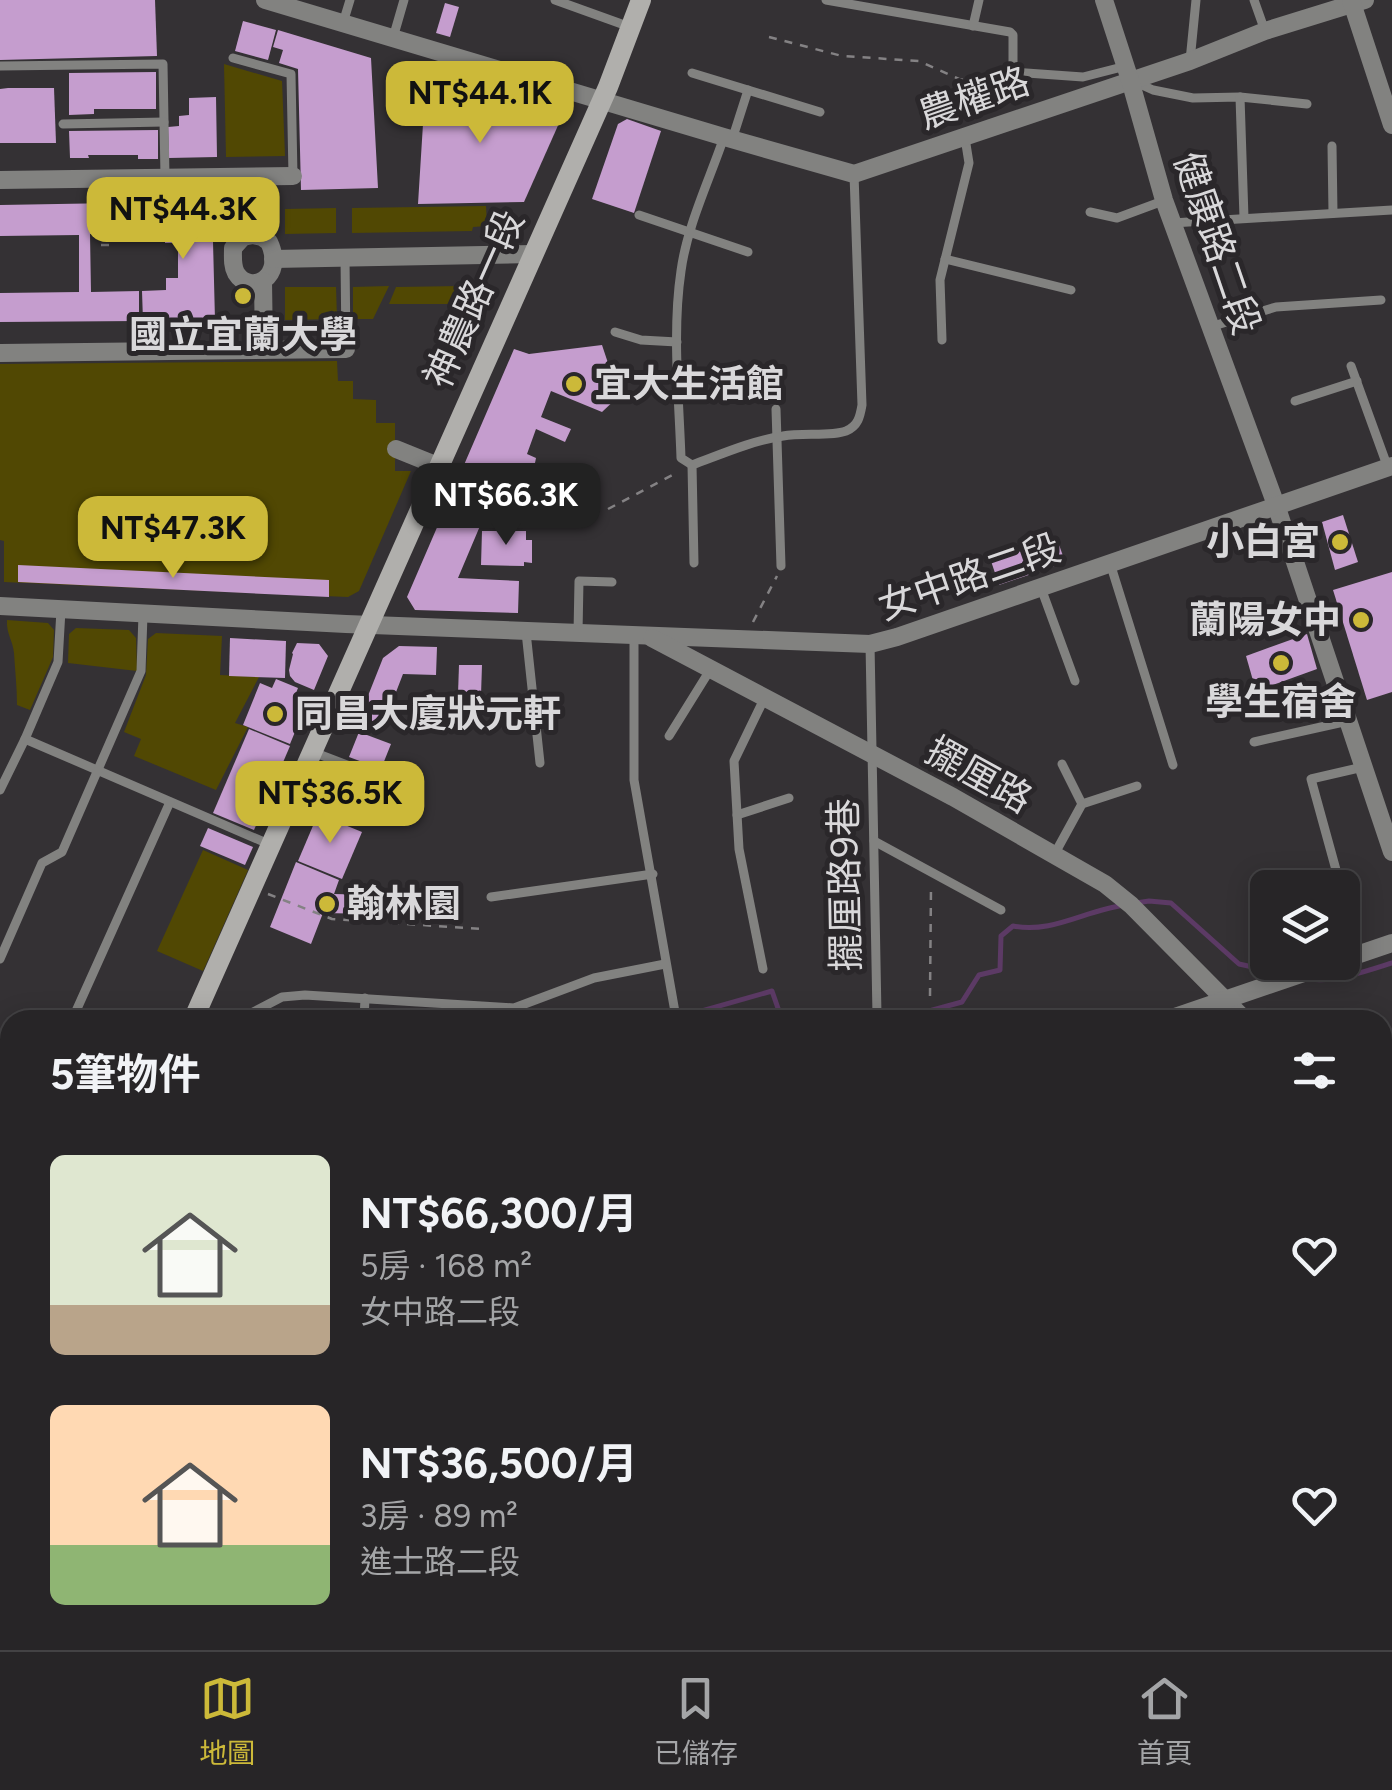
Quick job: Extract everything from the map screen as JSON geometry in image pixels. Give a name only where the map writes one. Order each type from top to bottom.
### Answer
[{"type":"street","points":[[265,0],[854,174]]},
{"type":"street","name":"神農路一段","points":[[197,1010],[608,87],[640,0]]},
{"type":"street","name":"健康路二段","points":[[1104,0],[1164,200],[1276,505],[1392,852]]},
{"type":"street","points":[[1356,1],[1392,125]]},
{"type":"street","name":"農權路","points":[[854,174],[1128,72],[1190,60],[1356,1]]},
{"type":"street","points":[[0,180],[294,176]]},
{"type":"street","points":[[262,236],[273,250],[273,259],[271,274],[263,281],[244,280],[233,267],[233,248],[244,237],[262,236]]},
{"type":"street","points":[[273,259],[532,254]]},
{"type":"street","points":[[263,281],[264,350]]},
{"type":"street","points":[[0,353],[346,349]]},
{"type":"street","points":[[396,449],[438,466]]},
{"type":"street","name":"女中路二段","points":[[0,606],[369,626],[870,644],[897,638],[1390,467]]},
{"type":"street","name":"擺厘路","points":[[641,636],[873,754],[1105,884],[1234,1010]]},
{"type":"street","points":[[1360,954],[1392,944]]},
{"type":"street","points":[[1195,1010],[1284,980]]},
{"type":"lane","points":[[343,23],[350,0]]},
{"type":"lane","points":[[393,38],[404,0]]},
{"type":"lane","points":[[556,0],[630,27]]},
{"type":"lane","points":[[826,0],[1010,32],[1013,72],[1083,77],[1128,72],[1152,90],[1193,98],[1240,97],[1307,104]]},
{"type":"lane","points":[[973,26],[979,0]]},
{"type":"lane","points":[[1190,60],[1196,0]]},
{"type":"lane","points":[[1254,0],[1265,31]]},
{"type":"lane","points":[[233,58],[291,74],[294,176]]},
{"type":"lane","points":[[0,66],[163,64],[165,178]]},
{"type":"lane","points":[[692,73],[820,112]]},
{"type":"lane","points":[[692,465],[681,458],[677,342],[681,271],[691,231],[748,90]]},
{"type":"lane","points":[[1240,97],[1244,218]]},
{"type":"lane","points":[[62,124],[164,122]]},
{"type":"lane","points":[[942,340],[940,280],[969,163],[964,136]]},
{"type":"lane","points":[[1332,146],[1333,213]]},
{"type":"lane","points":[[692,465],[776,437],[842,433],[860,418],[854,174]]},
{"type":"lane","points":[[261,176],[262,236]]},
{"type":"lane","points":[[1090,212],[1116,218],[1164,200]]},
{"type":"lane","points":[[1172,223],[1392,210]]},
{"type":"lane","points":[[639,215],[748,252]]},
{"type":"lane","points":[[345,258],[346,349]]},
{"type":"lane","points":[[944,259],[1071,290]]},
{"type":"lane","points":[[1210,327],[1276,307],[1381,300]]},
{"type":"lane","points":[[614,332],[641,340],[677,342]]},
{"type":"lane","points":[[1351,366],[1390,467]]},
{"type":"lane","points":[[1295,401],[1357,381]]},
{"type":"lane","points":[[776,409],[782,566]]},
{"type":"lane","points":[[692,465],[694,563]]},
{"type":"lane","points":[[1110,562],[1173,765]]},
{"type":"lane","points":[[578,633],[579,581],[612,582]]},
{"type":"lane","points":[[1041,588],[1076,681]]},
{"type":"lane","points":[[0,790],[58,662],[62,610]]},
{"type":"lane","points":[[0,959],[42,864],[62,852],[141,671],[143,615]]},
{"type":"lane","points":[[526,631],[540,763]]},
{"type":"lane","points":[[641,636],[634,780],[676,1010]]},
{"type":"lane","name":"擺厘路9巷","points":[[870,644],[878,1010]]},
{"type":"lane","points":[[670,736],[710,670]]},
{"type":"lane","points":[[764,699],[734,761],[739,849],[764,969]]},
{"type":"lane","points":[[1254,742],[1348,721]]},
{"type":"lane","points":[[26,739],[271,846]]},
{"type":"lane","points":[[312,752],[416,791]]},
{"type":"lane","points":[[1062,764],[1082,804]]},
{"type":"lane","points":[[1335,870],[1311,779],[1362,767]]},
{"type":"lane","points":[[1054,855],[1082,804],[1137,786]]},
{"type":"lane","points":[[737,815],[789,798]]},
{"type":"lane","points":[[76,1010],[170,802]]},
{"type":"lane","points":[[874,842],[1001,910]]},
{"type":"lane","points":[[491,898],[652,874]]},
{"type":"lane","points":[[256,1010],[282,996],[305,994],[514,1008],[594,978],[666,964]]},
{"type":"lane","points":[[364,1010],[365,998]]},
{"type":"path","points":[[770,36],[842,56],[920,61],[959,79],[984,80],[1013,72]]},
{"type":"path","points":[[101,245],[116,244]]},
{"type":"path","points":[[608,508],[692,465]]},
{"type":"path","points":[[746,640],[782,566]]},
{"type":"path","points":[[930,996],[931,871]]},
{"type":"path","points":[[252,888],[332,920],[481,929]]},
{"type":"shaded area","points":[[224,64],[282,81],[285,156],[226,157]]},
{"type":"shaded area","points":[[486,206],[487,226],[473,227],[472,231],[352,233],[352,208]]},
{"type":"shaded area","points":[[336,208],[336,233],[285,234],[285,209]]},
{"type":"shaded area","points":[[389,286],[373,319],[353,319],[353,287]]},
{"type":"shaded area","points":[[462,286],[467,293],[480,294],[474,304],[389,304],[396,287]]},
{"type":"shaded area","points":[[285,287],[336,287],[337,319],[285,320]]},
{"type":"shaded area","points":[[337,361],[338,381],[353,381],[353,399],[376,400],[376,423],[395,423],[395,471],[411,471],[359,591],[348,597],[4,582],[4,541],[0,540],[0,364]]},
{"type":"shaded area","points":[[7,620],[48,623],[54,630],[53,657],[30,710],[17,705],[14,653]]},
{"type":"shaded area","points":[[76,628],[129,630],[136,638],[137,671],[68,663],[69,634]]},
{"type":"shaded area","points":[[156,633],[222,636],[220,675],[259,677],[235,723],[248,727],[216,790],[134,756],[141,739],[124,732],[146,675],[148,639]]},
{"type":"shaded area","points":[[203,850],[248,870],[203,971],[157,951]]},
{"type":"building","points":[[0,0],[155,0],[157,56],[0,60]]},
{"type":"building","points":[[445,3],[459,7],[450,37],[436,33]]},
{"type":"building","points":[[243,21],[276,30],[268,60],[235,51]]},
{"type":"building","points":[[278,30],[371,58],[378,188],[301,190],[298,69],[279,63],[283,50],[273,47]]},
{"type":"building","points":[[156,72],[156,109],[94,109],[94,114],[69,115],[69,73]]},
{"type":"building","points":[[426,76],[555,112],[560,121],[524,202],[418,204]]},
{"type":"building","points":[[54,88],[56,143],[0,143],[0,89]]},
{"type":"building","points":[[216,97],[217,157],[169,158],[168,127],[179,126],[179,116],[189,115],[189,98]]},
{"type":"building","points":[[627,119],[661,131],[634,213],[592,199],[618,124]]},
{"type":"building","points":[[158,130],[158,159],[138,159],[138,155],[70,158],[69,131]]},
{"type":"building","points":[[212,202],[215,320],[143,321],[142,291],[166,290],[166,278],[178,278],[178,243],[165,243],[165,233],[142,233],[141,203]]},
{"type":"building","points":[[138,203],[139,234],[90,234],[91,292],[139,291],[139,321],[0,322],[0,293],[79,292],[79,235],[0,236],[0,205]]},
{"type":"building","points":[[602,345],[619,396],[602,412],[551,391],[541,417],[571,429],[565,442],[536,429],[527,454],[536,458],[535,463],[510,463],[509,482],[499,481],[458,578],[519,581],[518,613],[415,610],[407,597],[514,349],[529,354]]},
{"type":"building","name":"小白宮","points":[[1343,515],[1358,562],[1335,570],[1322,522]]},
{"type":"building","points":[[482,531],[526,531],[526,540],[532,540],[532,563],[481,565]]},
{"type":"building","points":[[1057,539],[1063,556],[1058,565],[999,585],[991,561]]},
{"type":"building","points":[[18,565],[329,580],[329,597],[18,582]]},
{"type":"building","points":[[1392,572],[1392,692],[1367,700],[1333,590]]},
{"type":"building","name":"學生宿舍","points":[[1307,634],[1317,669],[1256,691],[1246,656]]},
{"type":"building","points":[[230,638],[286,641],[285,678],[229,676]]},
{"type":"building","points":[[297,643],[319,644],[328,656],[314,690],[290,676]]},
{"type":"building","points":[[399,646],[437,647],[436,675],[403,674],[381,731],[358,721],[383,658]]},
{"type":"building","points":[[459,665],[482,665],[481,695],[458,694]]},
{"type":"building","name":"同昌大廈狀元軒","points":[[276,679],[298,688],[294,698],[307,703],[290,744],[243,725],[260,683],[272,688]]},
{"type":"building","points":[[249,729],[290,746],[254,830],[213,813]]},
{"type":"building","points":[[359,732],[391,744],[381,769],[349,757]]},
{"type":"building","points":[[342,772],[379,787],[364,822],[321,804],[334,774]]},
{"type":"building","points":[[318,814],[362,832],[342,879],[298,861]]},
{"type":"building","points":[[208,828],[253,847],[245,865],[200,846]]},
{"type":"building","name":"翰林園","points":[[296,862],[339,880],[334,894],[375,895],[375,914],[323,913],[311,944],[270,927]]},
{"type":"waterway","points":[[1136,903],[1171,903],[1239,964],[1250,966]]},
{"type":"waterway","points":[[933,1010],[962,1002],[979,975],[1000,970],[1001,936],[1013,926],[1041,927],[1125,905]]},
{"type":"waterway","points":[[1360,973],[1392,963]]},
{"type":"waterway","points":[[705,1010],[772,991],[779,1010]]},
{"type":"place","name":"國立宜蘭大學","points":[[243,296]]},
{"type":"place","name":"宜大生活館","points":[[574,384]]},
{"type":"place","name":"小白宮","points":[[1340,542]]},
{"type":"place","name":"蘭陽女中","points":[[1361,620]]},
{"type":"place","name":"學生宿舍","points":[[1281,663]]},
{"type":"place","name":"同昌大廈狀元軒","points":[[275,714]]},
{"type":"place","name":"翰林園","points":[[327,904]]}]
